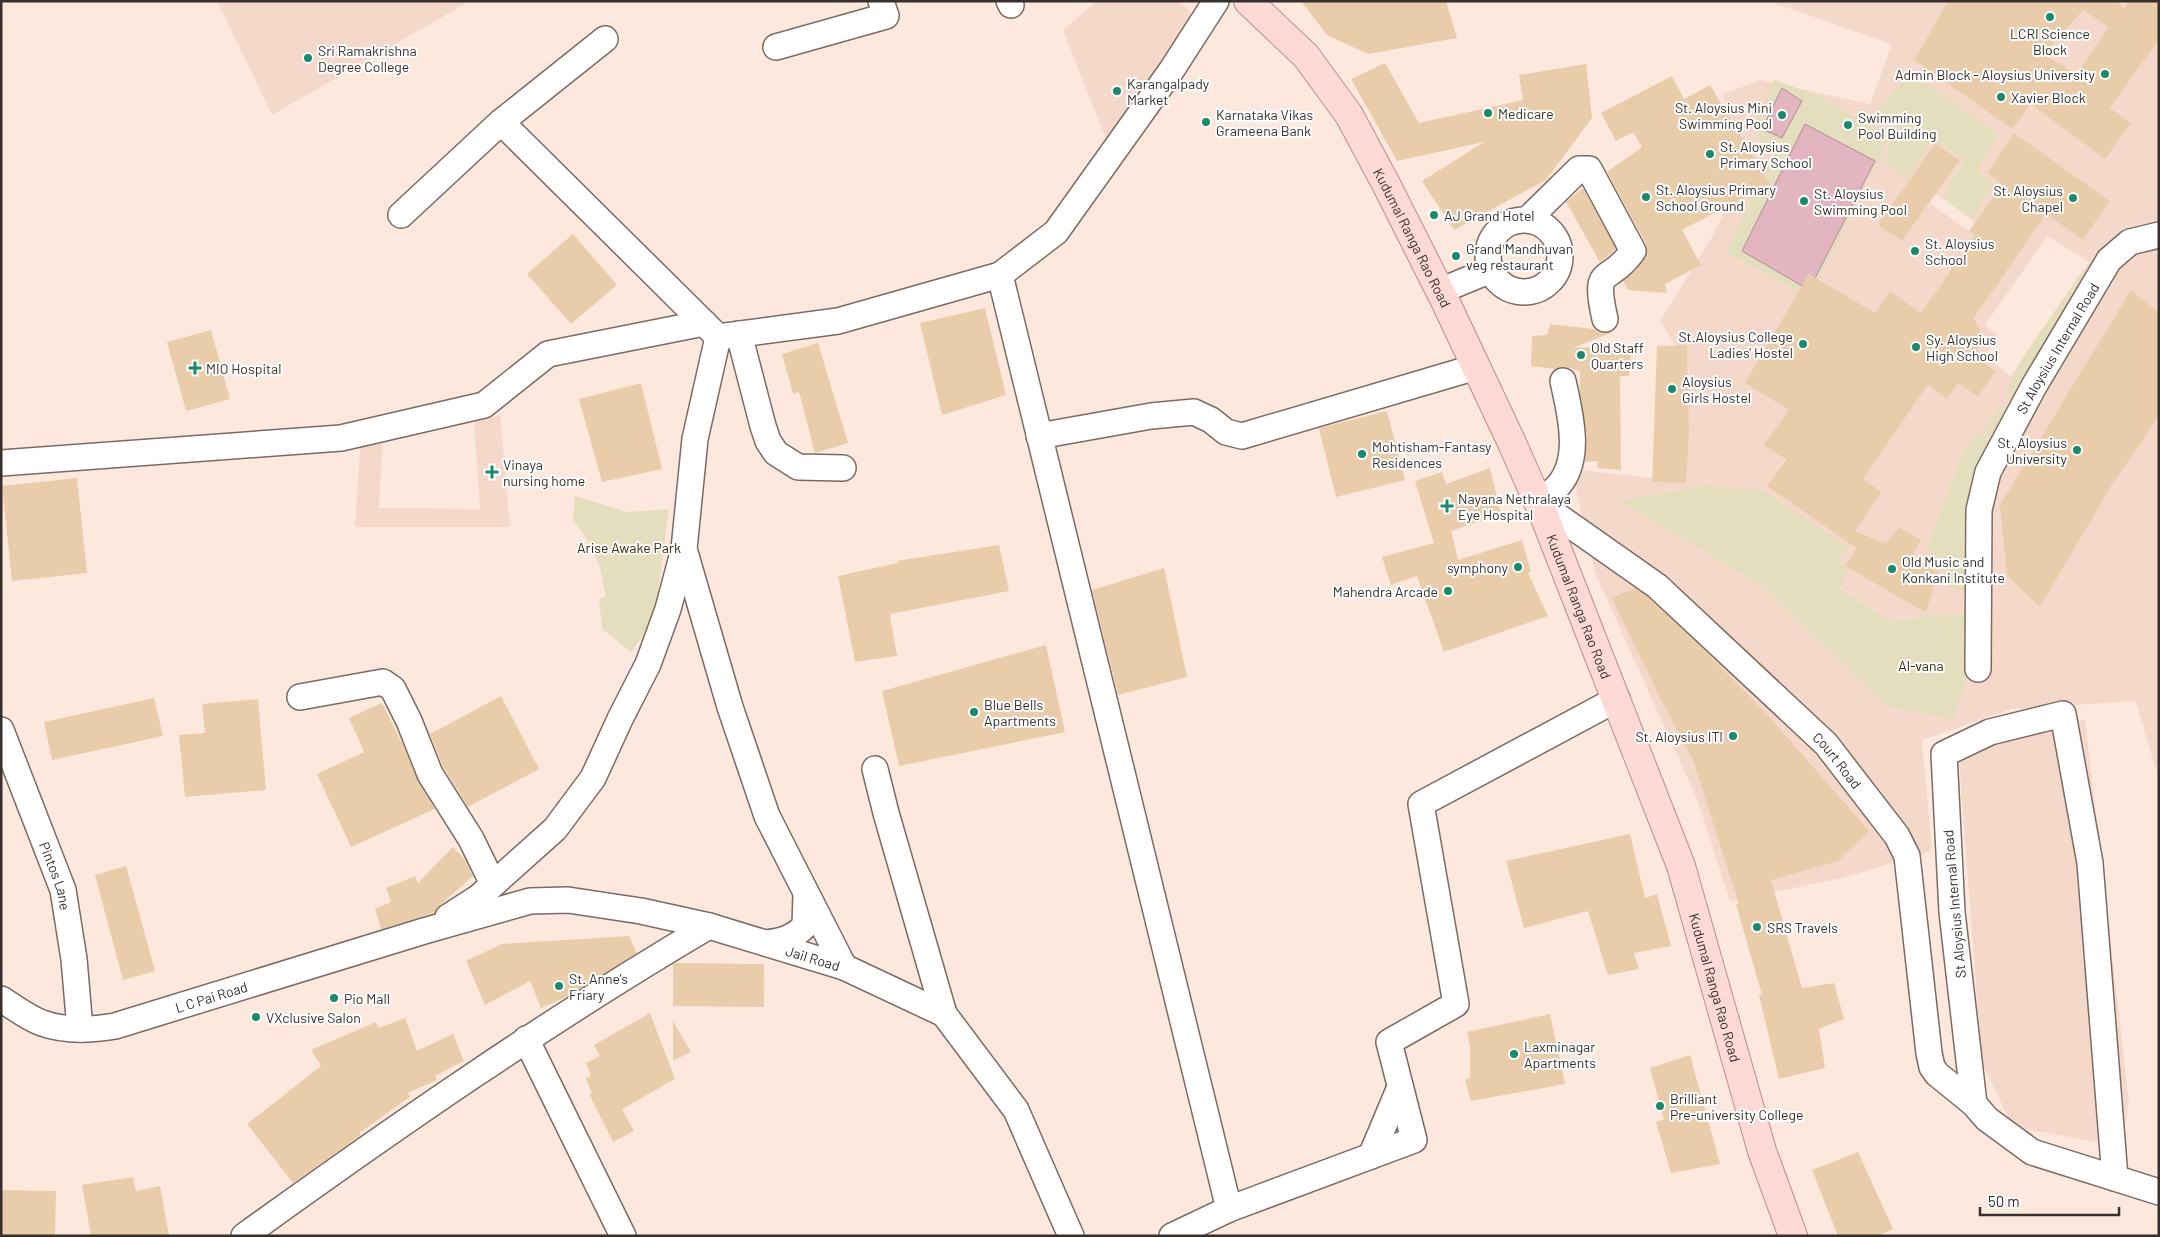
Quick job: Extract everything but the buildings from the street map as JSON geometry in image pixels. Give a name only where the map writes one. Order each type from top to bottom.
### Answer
[{"type":"main road","name":"Kudumal Ranga Rao Road","points":[[1260,4],[1306,56],[1349,115],[1386,184],[1545,503],[1617,699],[1682,866],[1762,1151],[1793,1236]]},
{"type":"street","points":[[776,47],[886,16],[881,1]]},
{"type":"street","points":[[1,463],[341,438],[484,405],[548,354],[720,332],[838,321],[1000,275],[1056,232],[1171,71],[1216,1]]},
{"type":"street","points":[[401,214],[501,122],[605,39]]},
{"type":"street","points":[[501,122],[720,332],[768,441],[776,453],[798,467],[843,468]]},
{"type":"street","points":[[1528,219],[1579,169],[1589,169],[1633,251],[1630,256],[1603,278],[1599,294],[1605,319]]},
{"type":"street","points":[[1528,219],[1540,223],[1550,230],[1557,240],[1561,252],[1560,264],[1556,275],[1548,284],[1528,292],[1517,292],[1497,280],[1491,270],[1488,258],[1489,246],[1495,234],[1504,225],[1515,220],[1528,219]]},
{"type":"street","name":"St Aloysius Internal Road","points":[[1978,669],[1979,510],[1988,472],[2034,386],[2109,260],[2130,242],[2159,235]]},
{"type":"street","points":[[1440,291],[1491,270]]},
{"type":"street","points":[[1000,275],[1229,1209]]},
{"type":"street","points":[[424,932],[480,897],[555,828],[593,778],[620,718],[648,664],[668,609],[684,549],[695,439],[720,332]]},
{"type":"street","points":[[1039,436],[1150,416],[1194,412],[1211,420],[1226,432],[1242,436],[1476,367]]},
{"type":"street","points":[[1545,503],[1564,478],[1572,452],[1573,426],[1563,381]]},
{"type":"street","name":"Court Road","points":[[1545,503],[1556,515],[1657,586],[1826,744],[1897,836],[1907,856],[1930,1062],[1937,1074],[1974,1104]]},
{"type":"street","points":[[684,549],[730,707],[767,816],[844,967]]},
{"type":"street","points":[[300,697],[383,682],[393,689],[409,721],[430,774],[470,839],[493,884]]},
{"type":"street","points":[[1172,1236],[1229,1209],[1414,1140],[1388,1042],[1456,1004],[1421,804],[1617,699]]},
{"type":"street","name":"St Aloysius Internal Road","points":[[1974,1104],[1952,912],[1944,754],[1990,732],[2062,714],[2090,863],[2115,1178]]},
{"type":"street","name":"Pintos Lane","points":[[1,730],[63,890],[74,959],[80,1029]]},
{"type":"street","points":[[875,769],[886,814],[944,1014]]},
{"type":"street","points":[[766,943],[784,941],[796,935],[805,926],[806,892]]},
{"type":"street","name":"Jail Road","points":[[424,932],[530,902],[568,900],[641,911],[709,926],[844,967],[944,1014],[1016,1110],[1071,1236]]},
{"type":"street","points":[[244,1236],[374,1142],[526,1039],[614,982],[709,926]]},
{"type":"street","name":"L C Pai Road","points":[[1,999],[41,1023],[80,1029],[97,1029],[115,1026],[424,932]]},
{"type":"street","points":[[526,1039],[623,1236]]},
{"type":"street","points":[[1371,1156],[1400,1087]]},
{"type":"street","points":[[1974,1104],[1987,1119],[2032,1152],[2159,1192]]},
{"type":"shaded area","name":"Sri Ramakrishna Degree College","points":[[217,1],[470,1],[272,115]]},
{"type":"shaded area","name":"Karangalpady Market","points":[[1097,1],[1179,1],[1191,12],[1186,35],[1109,147],[1063,30]]},
{"type":"shaded area","name":"St. Aloysius University","points":[[1768,1],[1948,1],[1914,60],[2012,129],[2060,64],[1964,1],[2083,10],[2105,24],[2116,1],[2128,1],[2046,115],[2131,123],[2110,108],[2159,40],[2159,781],[2136,701],[2011,709],[1922,740],[1932,851],[1842,878],[1730,901],[1697,799],[1595,573],[1571,469],[1680,481],[1689,368],[1660,321],[1712,237],[1741,177],[1723,94],[1761,80],[1773,83],[1774,80],[1796,88],[1870,104],[1892,44]],"holes":[[[1874,116],[1999,134],[1978,171],[1972,219],[1942,197],[1964,160],[1932,138],[1909,181],[1883,161],[1899,125]],[[2014,133],[2110,201],[2083,240],[2046,214],[1974,318],[1983,337],[1977,357],[1996,371],[1978,397],[1958,383],[1947,399],[1928,385],[1863,479],[1882,492],[1847,542],[1768,486],[1785,460],[1765,445],[1791,434],[1890,292],[1921,313],[1975,235],[1929,203],[1902,241],[1879,225],[1935,143],[1960,160],[1936,194],[1975,222],[2002,184],[1987,173]],[[2047,236],[2089,262],[2011,376],[1985,357],[1997,335],[1985,325]],[[2013,405],[1982,432],[1999,407]],[[1976,433],[1927,547],[1962,454]],[[1621,501],[1849,548],[1839,558],[1840,587],[1891,622],[1932,615],[1887,707],[1760,585]],[[1901,527],[1921,540],[1912,558],[1939,572],[1926,613],[1845,566],[1864,534],[1886,543]]]},
{"type":"shaded area","name":"St. Aloysius Mini Swimming Pool","points":[[1782,88],[1802,101],[1782,138],[1762,129]]},
{"type":"shaded area","name":"St. Aloysius Swimming Pool","points":[[1805,124],[1875,161],[1809,290],[1742,251]]},
{"type":"shaded area","name":"Vinaya nursing home","points":[[500,415],[510,527],[355,527],[361,437],[383,434],[379,508],[480,509],[474,422]]},
{"type":"shaded area","points":[[2085,719],[2129,1102],[2121,1146],[2013,1127],[1982,1063],[1958,748]]},
{"type":"green space","points":[[1909,71],[1999,134],[1978,171],[1994,184],[1972,219],[1942,197],[1964,160],[1932,138],[1909,181],[1883,161],[1899,125],[1874,116]]},
{"type":"green space","name":"St. Aloysius Swimming Pool","points":[[1774,80],[1818,96],[1889,137],[1810,298],[1726,252],[1775,150],[1758,138],[1754,124]]},
{"type":"green space","points":[[2083,270],[2106,286],[2003,444],[1982,432],[1999,407],[2013,405],[2007,390],[2021,360]]},
{"type":"green space","points":[[1976,433],[1997,445],[1974,592],[1952,588],[1927,547],[1962,454]]},
{"type":"green space","name":"Al-vana","points":[[1707,485],[1764,491],[1849,548],[1839,558],[1849,573],[1840,588],[1891,622],[1932,615],[1986,614],[1954,720],[1887,707],[1760,585],[1620,501]]},
{"type":"green space","name":"Arise Awake Park","points":[[575,496],[628,512],[669,509],[655,617],[631,652],[602,629],[599,599],[606,596],[599,564],[589,543],[573,519]]},
{"type":"place","name":"LCRI Science Block","points":[[2050,17]]},
{"type":"place","name":"Sri Ramakrishna Degree College","points":[[308,58]]},
{"type":"place","name":"Admin Block - Aloysius University","points":[[2105,74]]},
{"type":"place","name":"Karangalpady Market","points":[[1117,91]]},
{"type":"place","name":"Xavier Block","points":[[2001,97]]},
{"type":"place","name":"Medicare","points":[[1488,113]]},
{"type":"place","name":"St. Aloysius Mini Swimming Pool","points":[[1782,115]]},
{"type":"place","name":"Karnataka Vikas Grameena Bank","points":[[1206,122]]},
{"type":"place","name":"Swimming Pool Building","points":[[1848,125]]},
{"type":"place","name":"St. Aloysius Primary School","points":[[1710,154]]},
{"type":"place","name":"St. Aloysius Primary School Ground","points":[[1646,197]]},
{"type":"place","name":"St. Aloysius Chapel","points":[[2073,198]]},
{"type":"place","name":"St. Aloysius Swimming Pool","points":[[1804,201]]},
{"type":"place","name":"AJ Grand Hotel","points":[[1434,215]]},
{"type":"place","name":"St. Aloysius School","points":[[1915,251]]},
{"type":"place","name":"Grand Mandhuvan veg restaurant","points":[[1456,256]]},
{"type":"place","name":"St.Aloysius College Ladies' Hostel","points":[[1803,344]]},
{"type":"place","name":"Sy. Aloysius High School","points":[[1916,347]]},
{"type":"place","name":"Old Staff Quarters","points":[[1581,355]]},
{"type":"place","name":"MIO Hospital","points":[[195,368]]},
{"type":"place","name":"Aloysius Girls Hostel","points":[[1672,389]]},
{"type":"place","name":"St. Aloysius University","points":[[2077,450]]},
{"type":"place","name":"Mohtisham-Fantasy Residences","points":[[1362,454]]},
{"type":"place","name":"Vinaya nursing home","points":[[492,472]]},
{"type":"place","name":"Nayana Nethralaya Eye Hospital","points":[[1447,506]]},
{"type":"place","name":"symphony","points":[[1518,567]]},
{"type":"place","name":"Old Music and Konkani Institute","points":[[1892,569]]},
{"type":"place","name":"Mahendra Arcade","points":[[1448,591]]},
{"type":"place","name":"Blue Bells Apartments","points":[[974,712]]},
{"type":"place","name":"St. Aloysius ITI","points":[[1733,736]]},
{"type":"place","name":"SRS Travels","points":[[1757,927]]},
{"type":"place","name":"St. Anne's Friary","points":[[559,986]]},
{"type":"place","name":"Pio Mall","points":[[334,998]]},
{"type":"place","name":"VXclusive Salon","points":[[256,1017]]},
{"type":"place","name":"Laxminagar Apartments","points":[[1514,1054]]},
{"type":"place","name":"Brilliant Pre-university College","points":[[1660,1106]]}]
